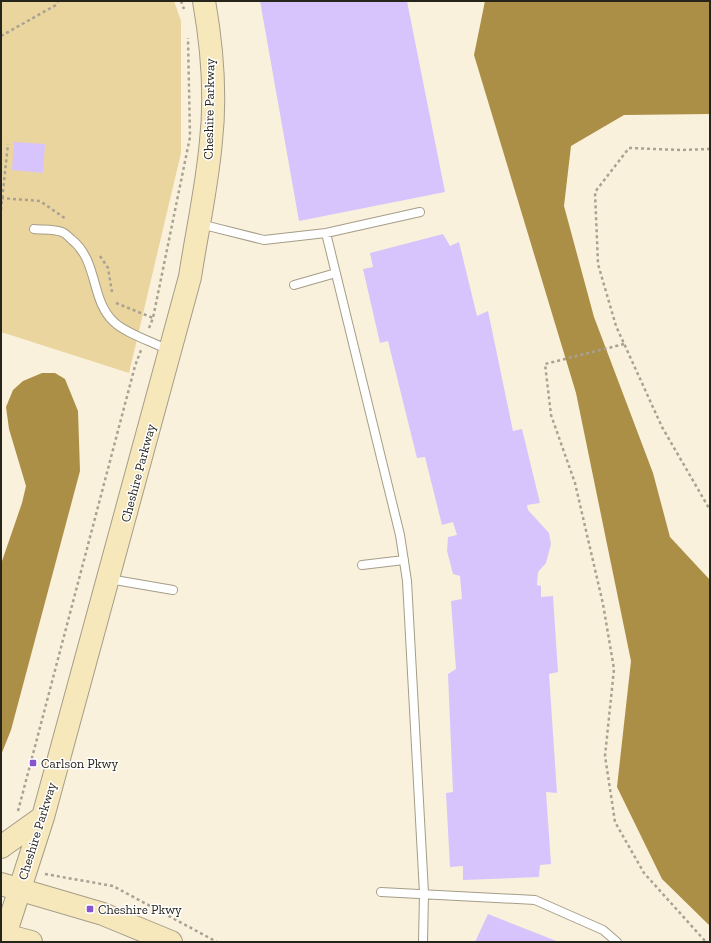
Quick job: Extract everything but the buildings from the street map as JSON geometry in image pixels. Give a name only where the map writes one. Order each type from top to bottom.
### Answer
[{"type":"street","name":"Cheshire Parkway","points":[[3,937],[10,887],[43,817],[190,277],[198,224],[205,194],[211,139],[212,78],[209,31],[204,1]]},
{"type":"street","points":[[1,847],[43,817]]},
{"type":"street","points":[[10,887],[103,914],[171,942]]},
{"type":"street","points":[[3,937],[32,942]]},
{"type":"lane","points":[[198,224],[264,240],[326,234],[420,212]]},
{"type":"lane","points":[[34,229],[62,232],[78,245],[89,260],[102,306],[113,322],[128,331],[171,351]]},
{"type":"lane","points":[[326,234],[400,535],[408,581],[424,893],[423,942]]},
{"type":"lane","points":[[294,285],[336,273]]},
{"type":"lane","points":[[362,565],[404,560]]},
{"type":"lane","points":[[109,579],[173,590]]},
{"type":"lane","points":[[381,892],[424,893],[535,900],[603,930],[617,942]]},
{"type":"path","points":[[1,36],[56,5],[58,1]]},
{"type":"path","points":[[181,1],[186,14]]},
{"type":"path","points":[[16,816],[135,366],[153,318],[190,138],[188,36]]},
{"type":"path","points":[[1,210],[8,144]]},
{"type":"path","points":[[710,149],[681,150],[630,148],[595,192],[598,264],[616,326],[662,427],[710,510]]},
{"type":"path","points":[[624,344],[545,364],[551,415],[575,482],[603,604],[614,669],[605,756],[615,822],[644,873],[706,942]]},
{"type":"shaded area","points":[[1,1],[174,1],[181,21],[181,153],[129,373],[1,332]]},
{"type":"shaded area","points":[[485,1],[710,1],[710,114],[624,115],[571,146],[564,206],[594,317],[653,473],[670,537],[710,580],[710,926],[662,879],[617,787],[631,661],[576,393],[474,55]]},
{"type":"shaded area","points":[[42,373],[55,373],[65,379],[78,411],[80,471],[11,730],[1,755],[1,564],[22,503],[26,486],[9,429],[6,407],[13,390],[23,381]]},
{"type":"place","name":"Carlson Pkwy","points":[[33,763]]},
{"type":"place","name":"Cheshire Pkwy","points":[[90,909]]}]
